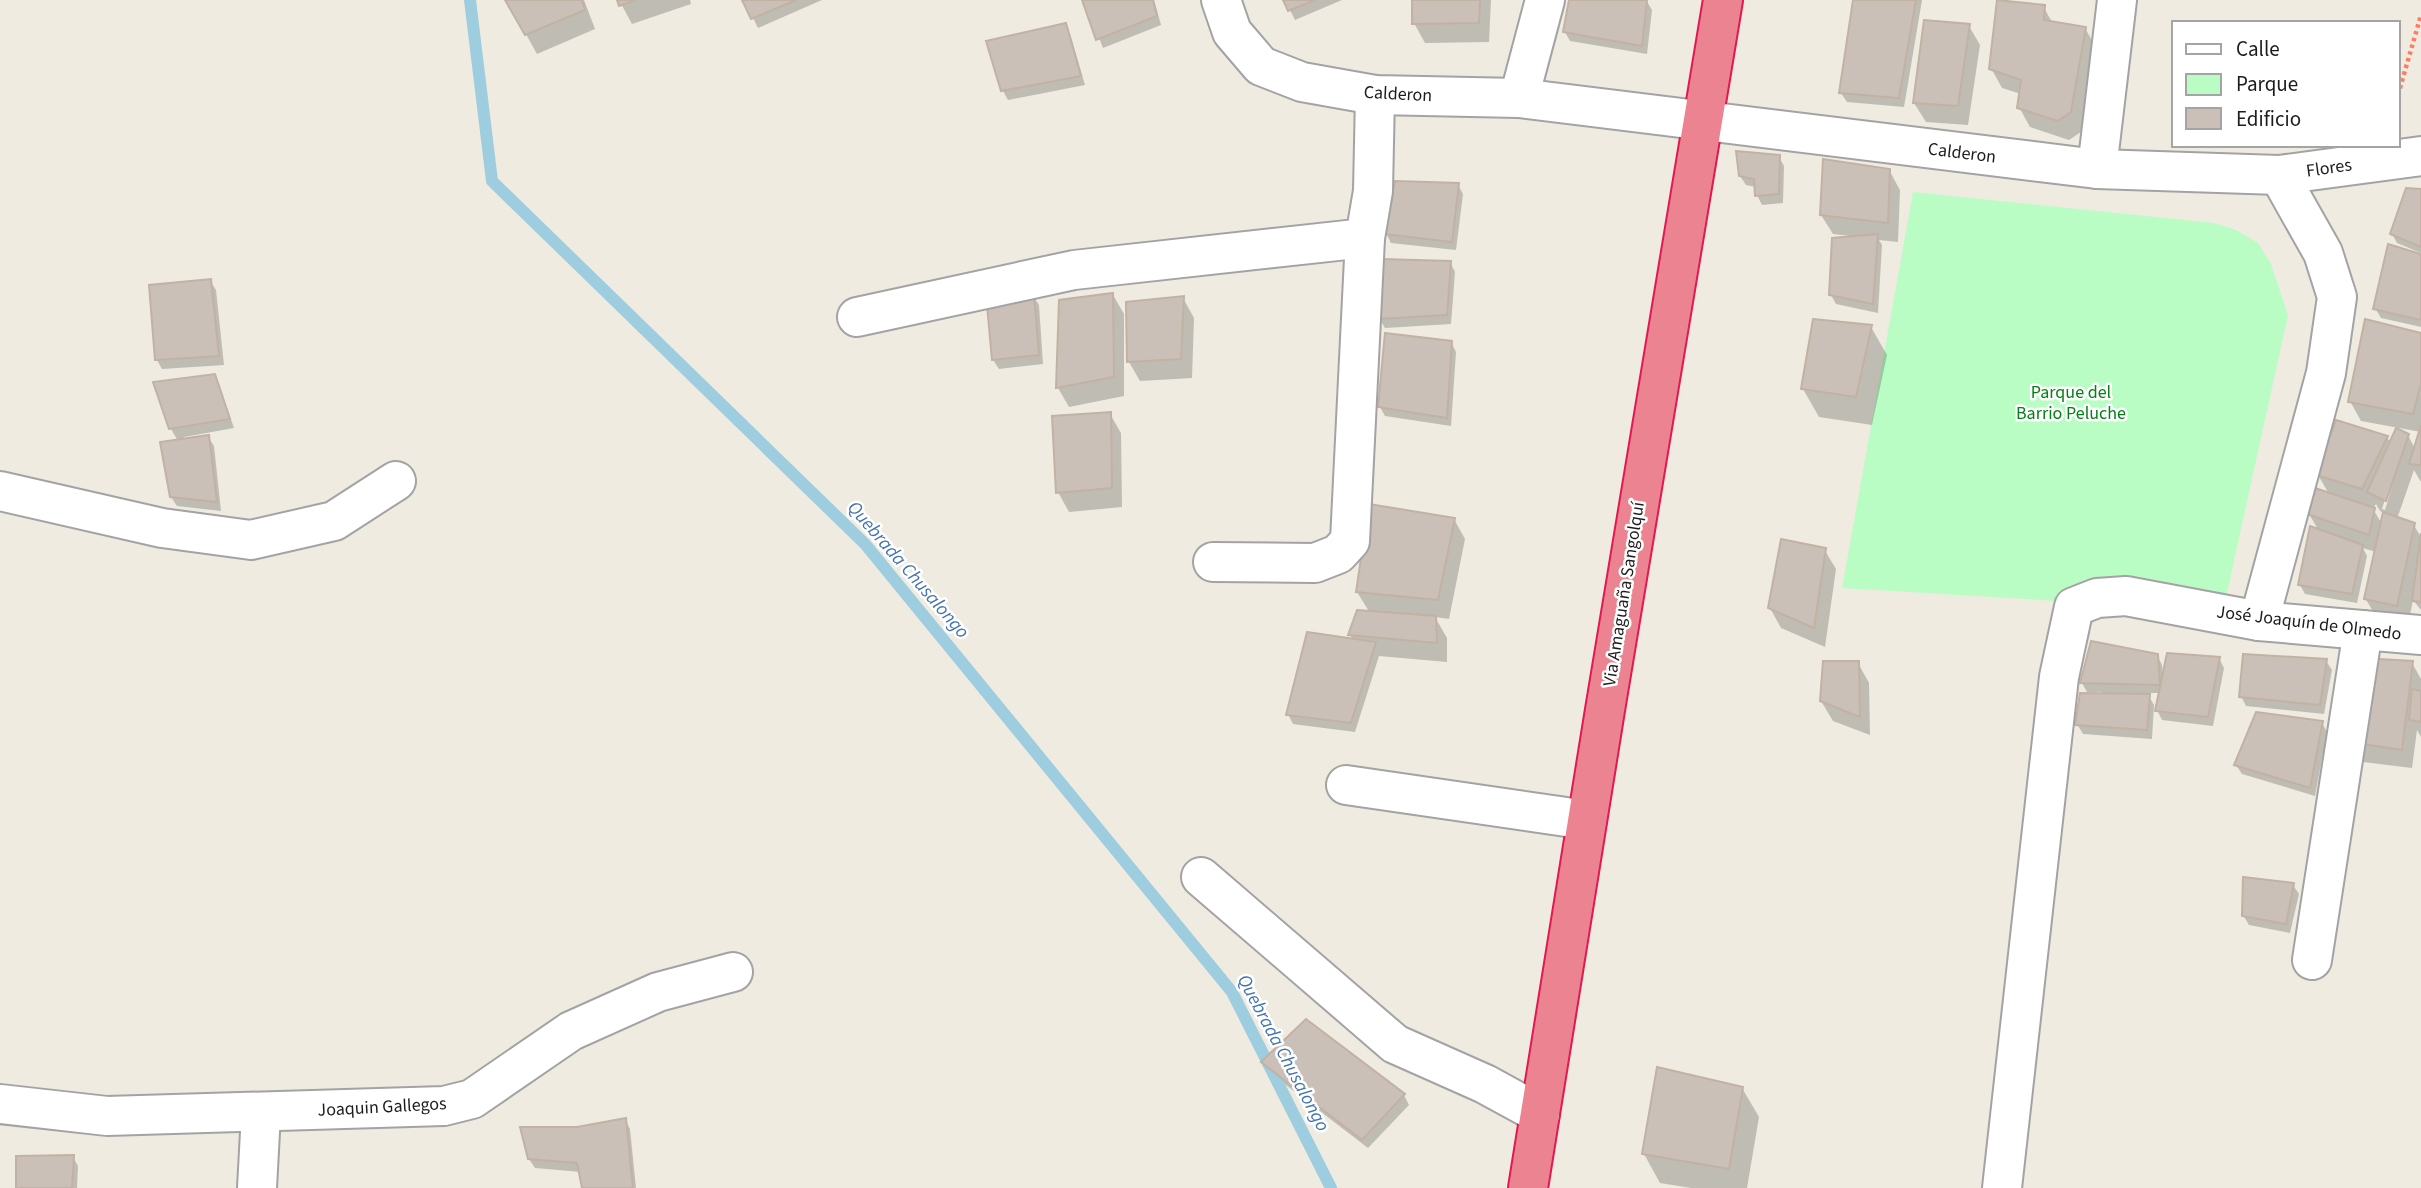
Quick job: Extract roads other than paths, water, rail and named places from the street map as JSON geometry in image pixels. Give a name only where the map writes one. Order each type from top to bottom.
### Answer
[{"type":"highway","name":"Via Amaguaña Sangolquí","points":[[1528,1188],[1723,0]]},
{"type":"street","name":"Calderon","points":[[1221,0],[1232,32],[1261,66],[1302,82],[1375,95],[1519,98],[2097,169],[2278,175]]},
{"type":"street","points":[[1519,98],[1545,0]]},
{"type":"street","points":[[2097,169],[2117,0]]},
{"type":"street","points":[[1213,562],[1315,563],[1338,554],[1350,541],[1365,238],[1373,191],[1375,95]]},
{"type":"street","name":"Flores","points":[[2278,175],[2421,156]]},
{"type":"street","points":[[2259,621],[2326,373],[2337,297],[2323,253],[2278,175]]},
{"type":"street","points":[[857,317],[1074,270],[1365,238]]},
{"type":"street","points":[[0,491],[162,528],[251,540],[334,520],[396,481]]},
{"type":"street","name":"José Joaquín de Olmedo","points":[[2001,1188],[2059,677],[2074,607],[2097,598],[2126,596],[2259,621],[2421,635]]},
{"type":"street","points":[[2312,960],[2363,630]]},
{"type":"street","points":[[1346,785],[1587,820]]},
{"type":"street","points":[[1201,877],[1395,1044],[1485,1084],[1540,1114]]},
{"type":"street","name":"Joaquin Gallegos","points":[[0,1104],[107,1116],[444,1106],[472,1099],[571,1031],[658,992],[733,972]]},
{"type":"street","points":[[257,1188],[261,1113]]},
{"type":"waterway","name":"Quebrada Chusalongo","points":[[470,0],[492,181],[865,544],[1232,992],[1331,1188]]},
{"type":"park label","name":"Parque del Barrio Peluche","points":[[2071,402]]}]
